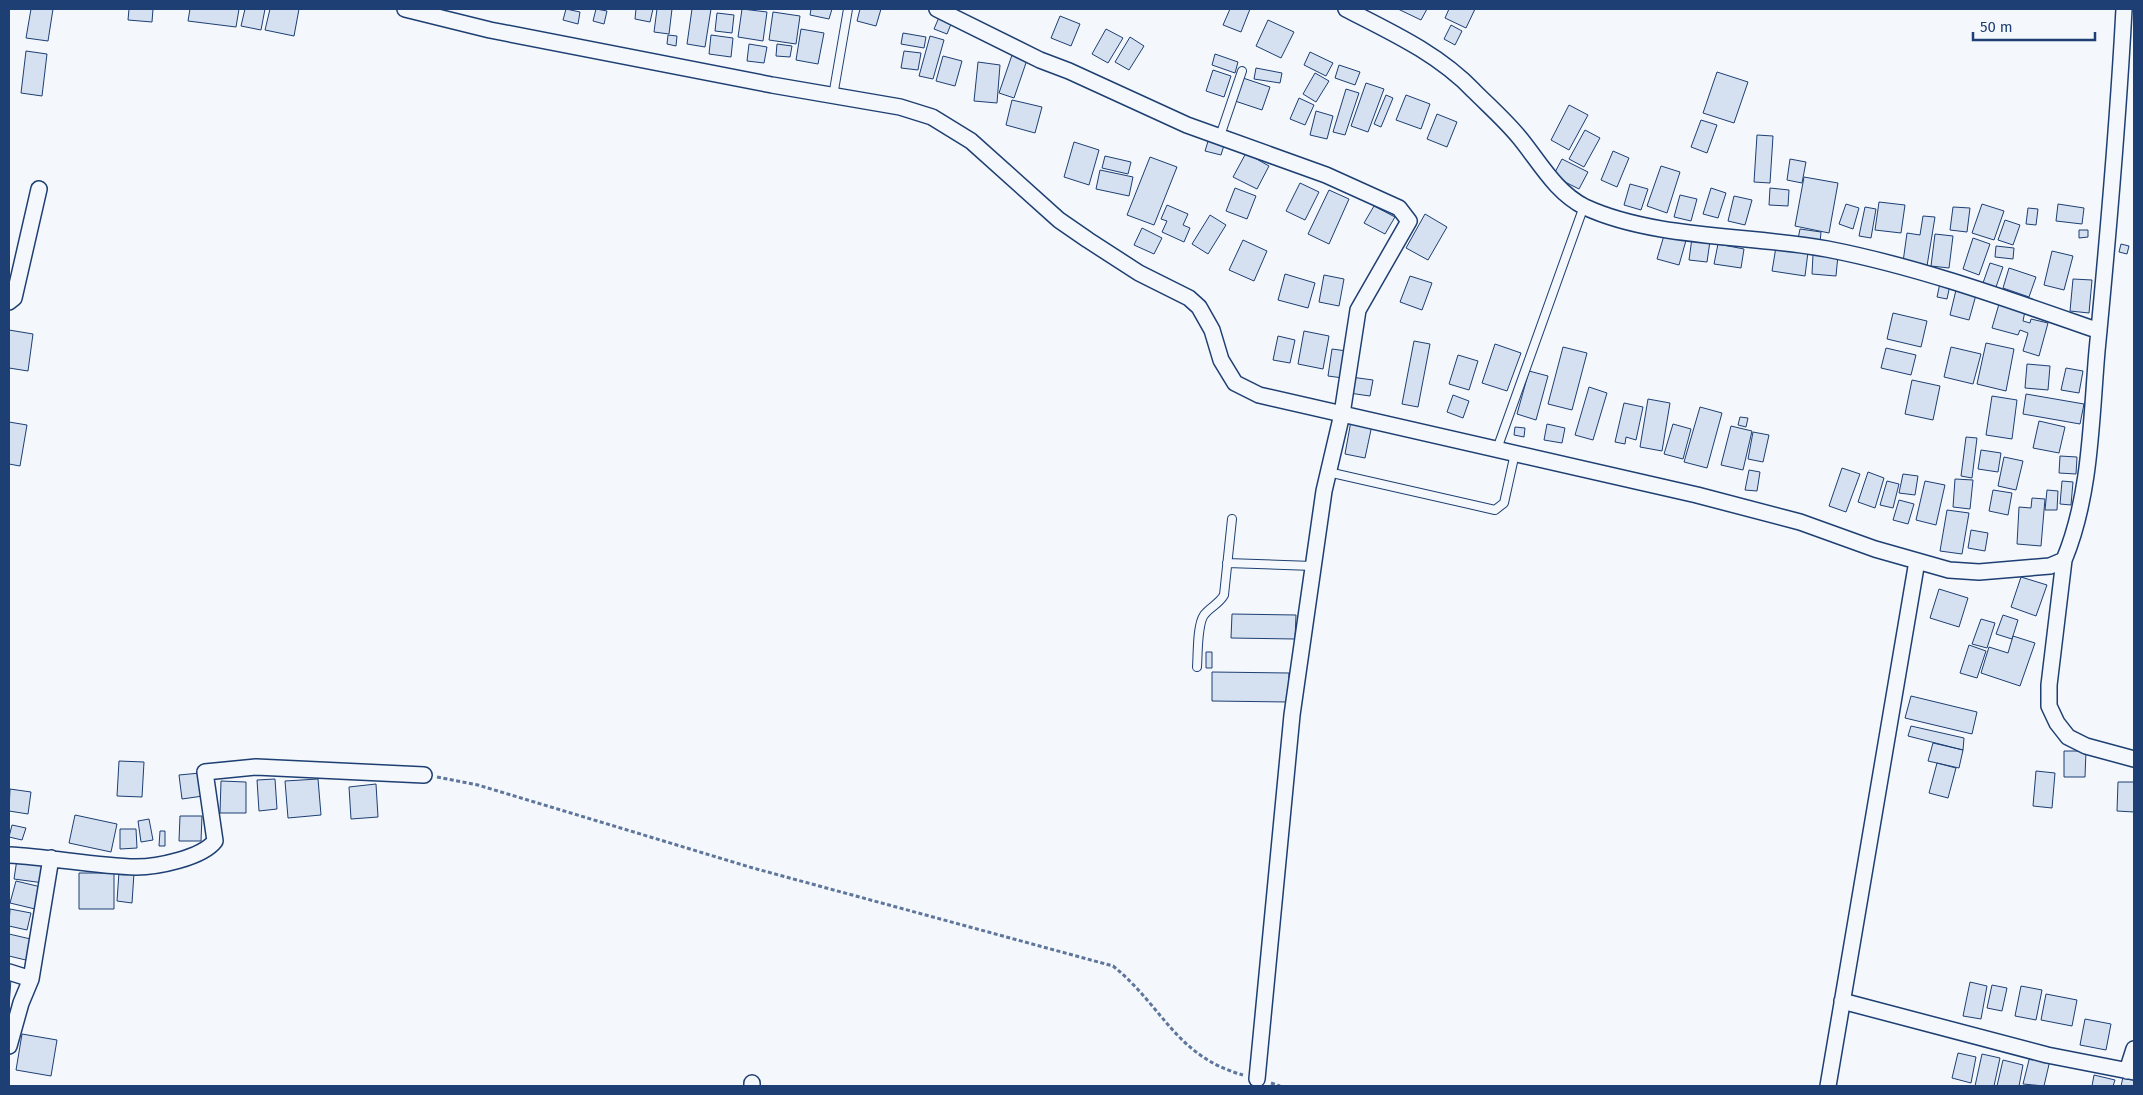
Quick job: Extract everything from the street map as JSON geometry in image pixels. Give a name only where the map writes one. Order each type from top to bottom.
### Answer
[{"type":"street","points":[[406,9],[490,30],[833,96],[900,107],[932,117],[971,141],[1059,220],[1138,273],[1189,298],[1199,307],[1212,330],[1221,360],[1235,383],[1258,395],[1515,453],[1800,522],[1875,549],[1948,570],[1980,572],[2050,566],[2064,560]]},
{"type":"street","points":[[937,9],[1040,60],[1069,71],[1187,125],[1326,175],[1399,208],[1409,222],[1358,310],[1342,414],[1328,472],[1292,716],[1257,1079]]},
{"type":"street","points":[[1346,9],[1437,59],[1472,88],[1518,136],[1546,174],[1584,206],[1618,220],[1694,233],[1794,244],[1877,260],[1973,288],[2099,331]]},
{"type":"street","points":[[2124,9],[2119,108],[2082,498],[2074,537],[2064,560],[2050,684],[2050,706],[2057,723],[2068,738],[2086,746],[2134,759]]},
{"type":"street","points":[[9,302],[14,298],[39,189]]},
{"type":"street","points":[[1828,1086],[1917,561]]},
{"type":"street","points":[[9,855],[138,867],[180,860],[207,850],[215,841],[205,772],[256,767],[424,775]]},
{"type":"street","points":[[9,1046],[21,1003],[31,979],[51,858]]},
{"type":"street","points":[[9,972],[31,979]]},
{"type":"street","points":[[1842,1001],[2047,1055],[2131,1072],[2134,1049]]},
{"type":"lane","points":[[833,96],[848,9]]},
{"type":"lane","points":[[1220,136],[1242,71]]},
{"type":"lane","points":[[1497,449],[1584,206]]},
{"type":"lane","points":[[1328,472],[1496,510],[1504,503],[1515,453]]},
{"type":"lane","points":[[1197,667],[1202,620],[1224,595],[1232,519]]},
{"type":"lane","points":[[1227,563],[1313,566]]},
{"type":"path","points":[[424,775],[478,785],[753,868],[1112,966],[1127,977],[1152,1005],[1172,1032],[1198,1055],[1224,1070],[1280,1086]]},
{"type":"building","points":[[31,9],[53,9],[48,41],[26,38]]},
{"type":"building","points":[[129,9],[153,9],[152,22],[128,20]]},
{"type":"building","points":[[190,9],[239,9],[236,27],[188,21]]},
{"type":"building","points":[[245,9],[265,9],[261,30],[241,26]]},
{"type":"building","points":[[270,9],[299,9],[294,36],[265,30]]},
{"type":"building","points":[[566,9],[580,12],[578,24],[563,20]]},
{"type":"building","points":[[596,9],[607,11],[604,24],[593,21]]},
{"type":"building","points":[[636,9],[653,9],[650,22],[635,19]]},
{"type":"building","points":[[657,9],[672,9],[669,34],[654,32]]},
{"type":"building","points":[[692,9],[711,9],[705,47],[687,44]]},
{"type":"building","points":[[742,9],[767,12],[763,41],[738,37]]},
{"type":"building","points":[[811,9],[832,9],[829,19],[810,15]]},
{"type":"building","points":[[860,9],[881,9],[876,26],[857,21]]},
{"type":"building","points":[[1230,9],[1250,9],[1241,32],[1223,25]]},
{"type":"building","points":[[1398,9],[1427,9],[1421,20]]},
{"type":"building","points":[[1449,9],[1475,9],[1466,28],[1445,18]]},
{"type":"building","points":[[773,12],[800,16],[796,44],[769,40]]},
{"type":"building","points":[[717,13],[734,15],[732,33],[715,31]]},
{"type":"building","points":[[940,15],[953,19],[947,34],[934,29]]},
{"type":"building","points":[[1060,16],[1080,24],[1071,46],[1051,38]]},
{"type":"building","points":[[1268,20],[1294,32],[1281,58],[1256,46]]},
{"type":"building","points":[[1451,25],[1462,31],[1455,45],[1444,39]]},
{"type":"building","points":[[801,29],[824,33],[818,64],[796,60]]},
{"type":"building","points":[[1106,29],[1123,38],[1108,63],[1092,54]]},
{"type":"building","points":[[903,33],[926,37],[924,48],[901,44]]},
{"type":"building","points":[[668,35],[677,36],[676,46],[667,44]]},
{"type":"building","points":[[711,35],[733,38],[731,57],[709,54]]},
{"type":"building","points":[[930,36],[944,40],[933,79],[919,76]]},
{"type":"building","points":[[1130,37],[1144,46],[1129,70],[1115,62]]},
{"type":"building","points":[[749,44],[767,47],[764,63],[747,61]]},
{"type":"building","points":[[777,44],[792,46],[790,57],[776,56]]},
{"type":"building","points":[[26,51],[47,54],[42,96],[21,93]]},
{"type":"building","points":[[904,51],[921,53],[918,70],[901,68]]},
{"type":"building","points":[[1013,52],[1028,57],[1014,98],[999,93]]},
{"type":"building","points":[[1310,52],[1333,63],[1326,76],[1304,65]]},
{"type":"building","points":[[1215,54],[1238,62],[1235,73],[1212,65]]},
{"type":"building","points":[[943,56],[962,61],[955,86],[936,81]]},
{"type":"building","points":[[978,62],[1000,65],[997,103],[974,101]]},
{"type":"building","points":[[1339,65],[1360,72],[1355,85],[1335,78]]},
{"type":"building","points":[[1256,68],[1282,73],[1280,83],[1254,79]]},
{"type":"building","points":[[1213,70],[1231,76],[1224,97],[1206,91]]},
{"type":"building","points":[[1717,72],[1748,82],[1734,123],[1703,113]]},
{"type":"building","points":[[1315,73],[1329,81],[1316,102],[1303,94]]},
{"type":"building","points":[[1243,78],[1270,87],[1262,110],[1235,101]]},
{"type":"building","points":[[1366,83],[1384,89],[1368,132],[1351,126]]},
{"type":"building","points":[[1346,89],[1359,93],[1345,135],[1333,132]]},
{"type":"building","points":[[1386,95],[1393,98],[1381,127],[1374,124]]},
{"type":"building","points":[[1406,95],[1430,104],[1421,129],[1396,120]]},
{"type":"building","points":[[1299,98],[1314,105],[1305,125],[1290,119]]},
{"type":"building","points":[[1012,100],[1042,107],[1035,133],[1006,125]]},
{"type":"building","points":[[1569,105],[1588,115],[1569,150],[1551,140]]},
{"type":"building","points":[[1316,111],[1333,116],[1327,139],[1310,135]]},
{"type":"building","points":[[1437,114],[1457,122],[1447,147],[1427,139]]},
{"type":"building","points":[[1701,120],[1717,125],[1707,153],[1691,147]]},
{"type":"building","points":[[1585,130],[1600,138],[1584,167],[1569,159]]},
{"type":"building","points":[[1757,135],[1773,136],[1770,183],[1754,182]]},
{"type":"building","points":[[1209,138],[1225,142],[1221,155],[1205,151]]},
{"type":"building","points":[[1074,142],[1099,150],[1089,185],[1064,177]]},
{"type":"building","points":[[1613,151],[1629,158],[1617,187],[1601,180]]},
{"type":"building","points":[[1246,153],[1269,166],[1257,189],[1233,177]]},
{"type":"building","points":[[1105,156],[1131,162],[1128,174],[1102,168]]},
{"type":"building","points":[[1150,157],[1177,167],[1154,225],[1127,215]]},
{"type":"building","points":[[1562,159],[1588,172],[1579,189],[1553,176]]},
{"type":"building","points":[[1790,159],[1806,162],[1802,183],[1787,180]]},
{"type":"building","points":[[1661,166],[1680,172],[1667,213],[1647,206]]},
{"type":"building","points":[[1100,170],[1133,177],[1129,196],[1096,189]]},
{"type":"building","points":[[1804,177],[1838,183],[1829,233],[1795,226]]},
{"type":"building","points":[[1300,183],[1319,192],[1305,220],[1286,211]]},
{"type":"building","points":[[1630,184],[1648,189],[1641,210],[1624,205]]},
{"type":"building","points":[[1235,188],[1256,196],[1247,219],[1226,211]]},
{"type":"building","points":[[1711,188],[1726,193],[1718,218],[1703,214]]},
{"type":"building","points":[[1770,188],[1789,190],[1788,206],[1769,205]]},
{"type":"building","points":[[1329,190],[1349,199],[1329,244],[1308,234]]},
{"type":"building","points":[[1680,195],[1697,199],[1691,221],[1674,217]]},
{"type":"building","points":[[1734,196],[1752,200],[1745,225],[1728,221]]},
{"type":"building","points":[[1879,202],[1905,205],[1901,233],[1875,230]]},
{"type":"building","points":[[1846,204],[1859,208],[1853,229],[1839,224]]},
{"type":"building","points":[[1982,204],[2004,211],[1994,240],[1972,233]]},
{"type":"building","points":[[2058,204],[2084,208],[2082,224],[2056,221]]},
{"type":"building","points":[[1167,205],[1188,214],[1183,225],[1190,228],[1184,242],[1162,232],[1167,221],[1161,219]]},
{"type":"building","points":[[1374,206],[1395,217],[1385,234],[1364,223]]},
{"type":"building","points":[[1865,207],[1876,209],[1871,238],[1859,236]]},
{"type":"building","points":[[1953,207],[1970,208],[1967,232],[1950,230]]},
{"type":"building","points":[[2028,208],[2038,209],[2036,225],[2026,224]]},
{"type":"building","points":[[1425,214],[1447,227],[1428,260],[1406,248]]},
{"type":"building","points":[[1210,215],[1226,225],[1208,254],[1192,244]]},
{"type":"building","points":[[1923,216],[1935,217],[1927,266],[1903,262],[1907,233],[1920,235]]},
{"type":"building","points":[[2005,220],[2020,225],[2013,245],[1998,240]]},
{"type":"building","points":[[1142,228],[1162,238],[1154,254],[1134,245]]},
{"type":"building","points":[[1800,229],[1821,232],[1820,243],[1798,239]]},
{"type":"building","points":[[2079,230],[2088,230],[2088,237],[2079,238]]},
{"type":"building","points":[[1665,232],[1687,237],[1679,265],[1657,259]]},
{"type":"building","points":[[1935,234],[1953,236],[1949,268],[1931,266]]},
{"type":"building","points":[[1692,238],[1710,241],[1707,262],[1689,260]]},
{"type":"building","points":[[1973,238],[1990,244],[1979,275],[1963,269]]},
{"type":"building","points":[[1243,240],[1267,251],[1254,281],[1229,270]]},
{"type":"building","points":[[1718,244],[1744,249],[1741,268],[1714,264]]},
{"type":"building","points":[[2121,244],[2129,246],[2127,254],[2119,252]]},
{"type":"building","points":[[1996,246],[2014,248],[2013,259],[1995,257]]},
{"type":"building","points":[[1776,247],[1808,252],[1805,276],[1772,271]]},
{"type":"building","points":[[2052,251],[2073,256],[2064,290],[2044,285]]},
{"type":"building","points":[[1813,254],[1838,255],[1836,276],[1812,274]]},
{"type":"building","points":[[1990,263],[2003,267],[1996,287],[1983,283]]},
{"type":"building","points":[[2009,268],[2036,277],[2029,297],[2003,288]]},
{"type":"building","points":[[1285,274],[1315,283],[1308,308],[1278,300]]},
{"type":"building","points":[[1324,275],[1344,279],[1339,306],[1319,302]]},
{"type":"building","points":[[1410,276],[1432,283],[1422,310],[1400,302]]},
{"type":"building","points":[[2073,279],[2092,280],[2089,313],[2070,311]]},
{"type":"building","points":[[1940,283],[1950,285],[1947,299],[1937,297]]},
{"type":"building","points":[[1956,290],[1976,295],[1969,320],[1950,315]]},
{"type":"building","points":[[1999,304],[2025,311],[2023,321],[2030,323],[2031,319],[2048,323],[2039,356],[2023,351],[2028,333],[2020,330],[2018,335],[1992,328]]},
{"type":"building","points":[[1893,313],[1927,321],[1921,347],[1887,339]]},
{"type":"building","points":[[9,330],[33,334],[28,371],[9,368]]},
{"type":"building","points":[[1304,331],[1329,336],[1323,369],[1298,364]]},
{"type":"building","points":[[1278,336],[1295,340],[1290,363],[1273,360]]},
{"type":"building","points":[[1414,341],[1430,344],[1418,407],[1402,404]]},
{"type":"building","points":[[1986,343],[2014,349],[2006,391],[1977,384]]},
{"type":"building","points":[[1495,344],[1521,353],[1507,391],[1482,383]]},
{"type":"building","points":[[1563,347],[1587,353],[1572,410],[1548,404]]},
{"type":"building","points":[[1951,347],[1981,354],[1973,384],[1944,377]]},
{"type":"building","points":[[1886,348],[1916,355],[1911,375],[1881,368]]},
{"type":"building","points":[[1332,349],[1347,351],[1343,378],[1328,376]]},
{"type":"building","points":[[1458,355],[1478,361],[1469,390],[1449,384]]},
{"type":"building","points":[[2027,364],[2050,366],[2048,390],[2025,388]]},
{"type":"building","points":[[2066,368],[2083,371],[2079,393],[2061,390]]},
{"type":"building","points":[[1529,371],[1548,376],[1536,420],[1517,414]]},
{"type":"building","points":[[1351,377],[1373,380],[1370,396],[1349,393]]},
{"type":"building","points":[[1912,380],[1940,386],[1933,420],[1905,414]]},
{"type":"building","points":[[1589,387],[1607,393],[1593,440],[1575,435]]},
{"type":"building","points":[[2026,394],[2084,404],[2080,424],[2023,414]]},
{"type":"building","points":[[1453,395],[1469,401],[1463,418],[1447,412]]},
{"type":"building","points":[[1992,396],[2017,400],[2012,439],[1986,435]]},
{"type":"building","points":[[1648,399],[1670,403],[1662,451],[1640,447]]},
{"type":"building","points":[[1624,403],[1643,407],[1636,440],[1626,437],[1625,444],[1615,442]]},
{"type":"building","points":[[1700,407],[1722,413],[1707,468],[1684,462]]},
{"type":"building","points":[[1740,417],[1748,418],[1746,427],[1738,425]]},
{"type":"building","points":[[1351,421],[1372,425],[1365,458],[1345,454]]},
{"type":"building","points":[[2039,421],[2065,427],[2059,453],[2033,448]]},
{"type":"building","points":[[9,422],[27,425],[20,466],[9,464]]},
{"type":"building","points":[[1547,424],[1565,428],[1562,443],[1544,440]]},
{"type":"building","points":[[1673,424],[1691,429],[1683,459],[1664,454]]},
{"type":"building","points":[[1731,426],[1752,431],[1743,470],[1721,465]]},
{"type":"building","points":[[1515,427],[1525,428],[1524,437],[1514,435]]},
{"type":"building","points":[[1753,432],[1769,435],[1763,462],[1748,459]]},
{"type":"building","points":[[1966,437],[1977,438],[1972,478],[1961,476]]},
{"type":"building","points":[[1981,450],[2001,453],[1998,472],[1978,469]]},
{"type":"building","points":[[2060,456],[2077,457],[2076,474],[2059,473]]},
{"type":"building","points":[[2004,457],[2023,461],[2016,490],[1998,486]]},
{"type":"building","points":[[1842,468],[1860,474],[1846,512],[1829,506]]},
{"type":"building","points":[[1749,470],[1760,472],[1757,491],[1745,490]]},
{"type":"building","points":[[1868,472],[1884,478],[1875,508],[1858,502]]},
{"type":"building","points":[[1903,474],[1918,476],[1915,495],[1899,493]]},
{"type":"building","points":[[1955,479],[1973,480],[1970,509],[1953,507]]},
{"type":"building","points":[[1887,481],[1899,484],[1893,508],[1880,505]]},
{"type":"building","points":[[1925,481],[1945,485],[1936,525],[1916,520]]},
{"type":"building","points":[[2062,481],[2073,482],[2071,505],[2060,504]]},
{"type":"building","points":[[1993,490],[2012,493],[2008,515],[1989,511]]},
{"type":"building","points":[[2047,490],[2058,491],[2057,510],[2045,510]]},
{"type":"building","points":[[2032,498],[2045,499],[2041,546],[2017,544],[2019,507],[2031,508]]},
{"type":"building","points":[[1899,500],[1914,504],[1908,524],[1893,520]]},
{"type":"building","points":[[1947,510],[1969,513],[1962,554],[1940,551]]},
{"type":"building","points":[[1971,530],[1988,533],[1985,551],[1968,548]]},
{"type":"building","points":[[2021,577],[2047,585],[2036,616],[2011,607]]},
{"type":"building","points":[[1939,589],[1968,598],[1959,627],[1930,618]]},
{"type":"building","points":[[1232,614],[1296,615],[1295,639],[1231,638]]},
{"type":"building","points":[[2003,615],[2018,620],[2012,639],[1996,634]]},
{"type":"building","points":[[1981,619],[1995,623],[1987,648],[1972,644]]},
{"type":"building","points":[[2013,636],[2035,643],[2020,686],[1981,673],[1989,647],[2008,653]]},
{"type":"building","points":[[1969,645],[1986,651],[1977,678],[1960,673]]},
{"type":"building","points":[[1206,652],[1212,652],[1212,668],[1206,668]]},
{"type":"building","points":[[1212,672],[1289,673],[1288,702],[1212,701]]},
{"type":"building","points":[[1911,696],[1977,712],[1972,734],[1905,718]]},
{"type":"building","points":[[1911,726],[1964,738],[1963,750],[1908,736]]},
{"type":"building","points":[[1933,743],[1963,750],[1959,768],[1928,761]]},
{"type":"building","points":[[2064,751],[2086,751],[2085,777],[2064,777]]},
{"type":"building","points":[[119,761],[144,762],[142,797],[117,796]]},
{"type":"building","points":[[1937,763],[1956,768],[1948,798],[1929,793]]},
{"type":"building","points":[[2036,771],[2055,773],[2052,808],[2033,806]]},
{"type":"building","points":[[200,773],[203,796],[182,799],[179,775]]},
{"type":"building","points":[[275,779],[277,809],[259,811],[257,780]]},
{"type":"building","points":[[318,779],[321,815],[288,818],[285,781]]},
{"type":"building","points":[[221,781],[246,782],[246,813],[220,813]]},
{"type":"building","points":[[2118,782],[2134,782],[2134,812],[2117,811]]},
{"type":"building","points":[[376,784],[378,817],[351,819],[349,787]]},
{"type":"building","points":[[10,789],[31,792],[28,814],[9,811]]},
{"type":"building","points":[[75,815],[117,824],[111,852],[69,843]]},
{"type":"building","points":[[180,816],[202,816],[201,841],[179,841]]},
{"type":"building","points":[[149,819],[153,840],[141,842],[138,821]]},
{"type":"building","points":[[12,825],[26,828],[22,840],[9,837]]},
{"type":"building","points":[[120,829],[136,829],[137,848],[120,849]]},
{"type":"building","points":[[160,831],[165,831],[165,846],[159,846]]},
{"type":"building","points":[[17,859],[47,863],[44,883],[14,879]]},
{"type":"building","points":[[119,872],[134,873],[132,903],[117,901]]},
{"type":"building","points":[[79,873],[114,873],[114,909],[79,909]]},
{"type":"building","points":[[16,881],[41,887],[35,909],[10,903]]},
{"type":"building","points":[[10,909],[31,913],[27,930],[9,926]]},
{"type":"building","points":[[9,934],[35,940],[30,961],[9,956]]},
{"type":"building","points":[[9,979],[11,979],[9,1007]]},
{"type":"building","points":[[1970,982],[1987,986],[1981,1019],[1963,1016]]},
{"type":"building","points":[[1992,985],[2007,988],[2002,1011],[1987,1008]]},
{"type":"building","points":[[2021,986],[2042,990],[2036,1020],[2015,1016]]},
{"type":"building","points":[[2046,994],[2077,1000],[2072,1026],[2041,1020]]},
{"type":"building","points":[[2085,1019],[2111,1024],[2106,1050],[2080,1045]]},
{"type":"building","points":[[22,1034],[57,1040],[51,1076],[16,1070]]},
{"type":"building","points":[[1958,1053],[1976,1057],[1971,1083],[1952,1078]]},
{"type":"building","points":[[1982,1054],[2000,1058],[1994,1086],[1975,1086]]},
{"type":"building","points":[[2030,1056],[2050,1060],[2044,1086],[2023,1084]]},
{"type":"building","points":[[2003,1060],[2023,1065],[2019,1086],[1997,1086]]},
{"type":"building","points":[[2094,1075],[2115,1080],[2113,1086],[2092,1086]]},
{"type":"building","points":[[2123,1077],[2134,1080],[2134,1086],[2121,1086]]}]
